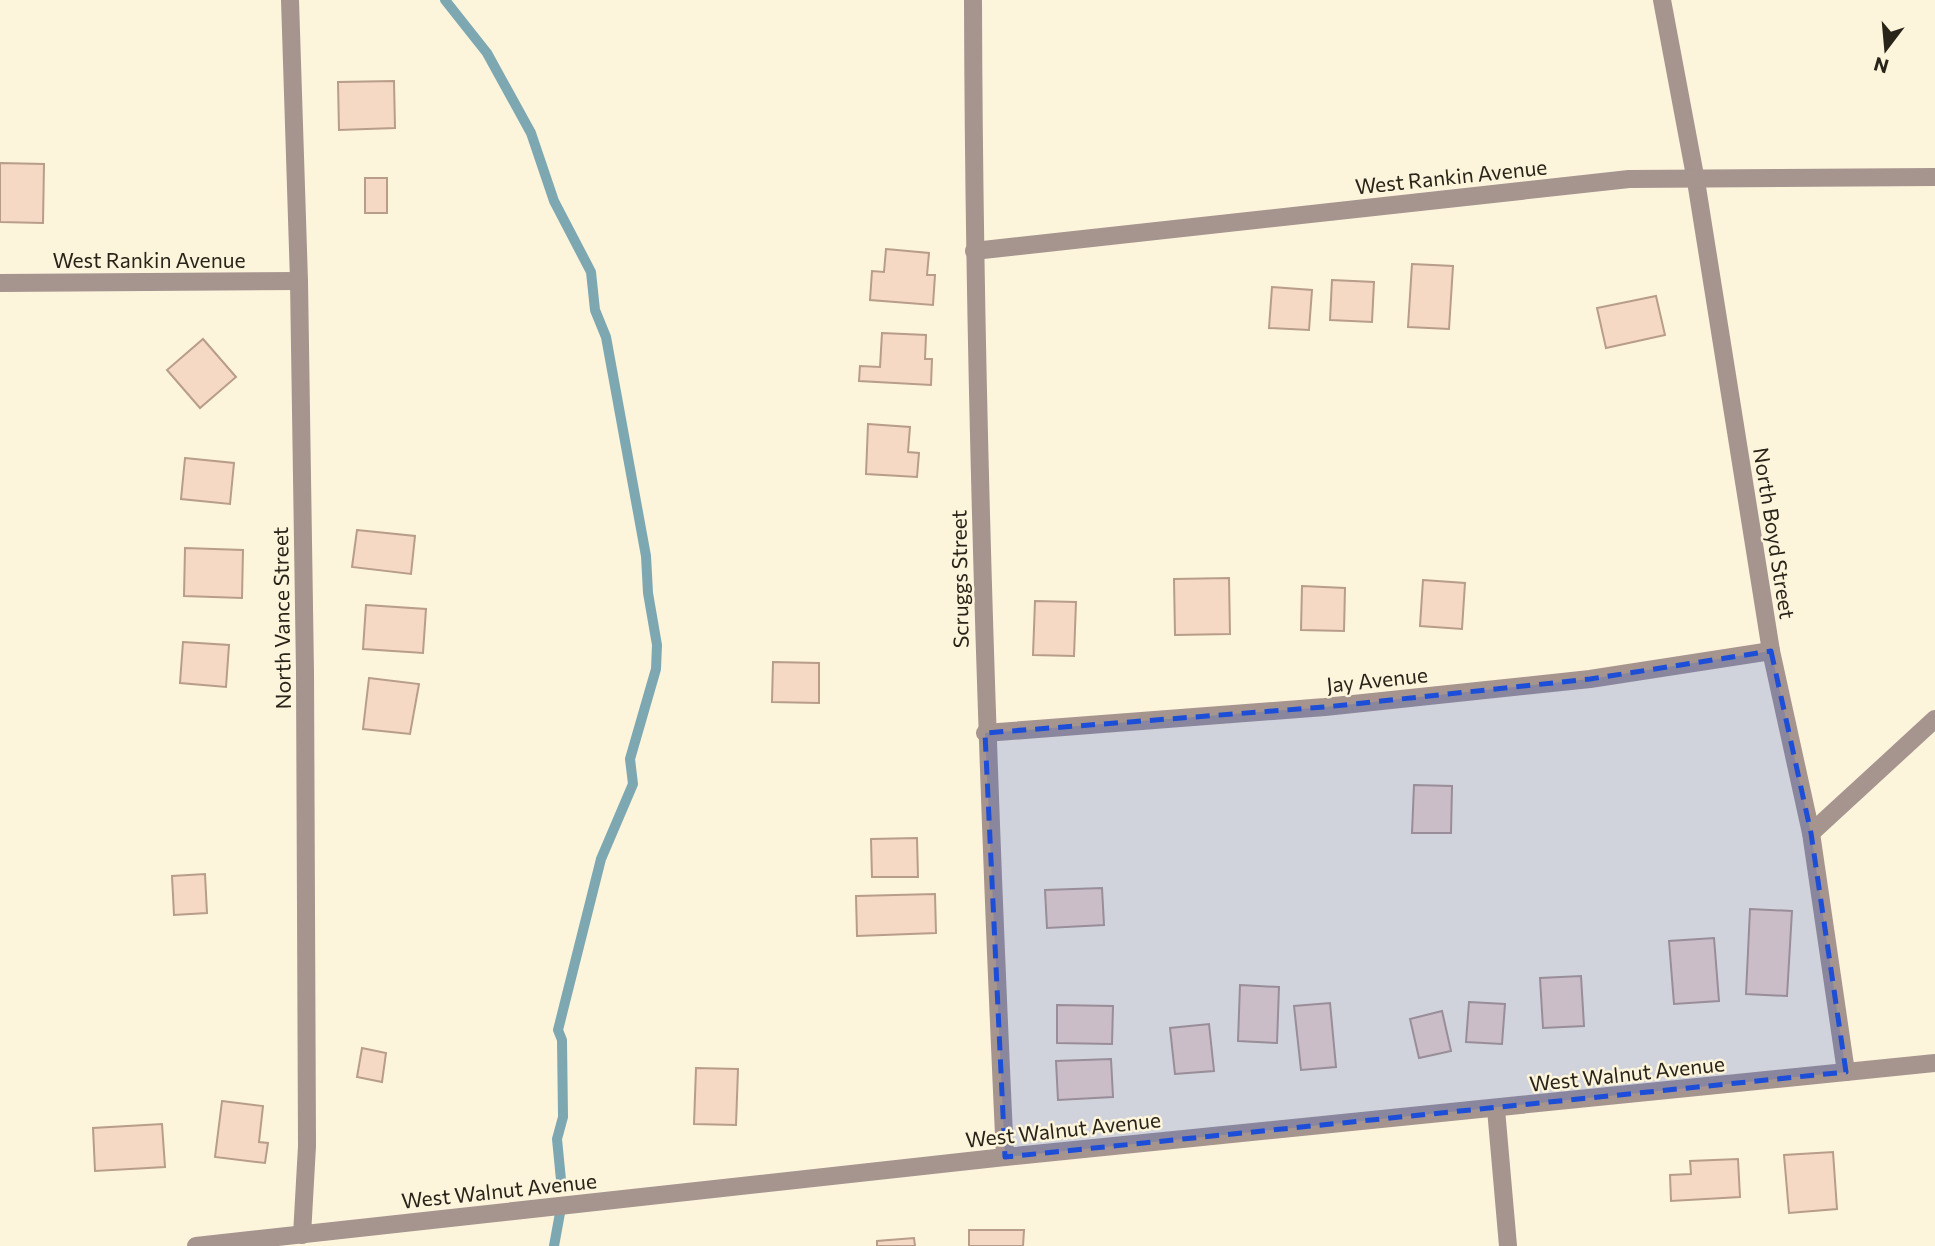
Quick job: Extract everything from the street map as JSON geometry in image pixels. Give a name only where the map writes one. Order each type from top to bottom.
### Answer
[{"type":"street","name":"North Vance Street","points":[[290,0],[299,281],[305,700],[307,1146],[302,1235]]},
{"type":"street","name":"Scruggs Street","points":[[973,0],[974,251],[985,733],[1005,1157]]},
{"type":"street","name":"North Boyd Street","points":[[1662,0],[1696,181],[1771,651],[1811,833],[1846,1072]]},
{"type":"street","name":"West Rankin Avenue","points":[[974,251],[1629,179],[1696,181],[1935,177]]},
{"type":"street","name":"West Rankin Avenue","points":[[0,283],[299,281]]},
{"type":"street","name":"Jay Avenue","points":[[985,733],[1325,707],[1590,679],[1771,651]]},
{"type":"street","points":[[1811,833],[1935,719]]},
{"type":"street","name":"West Walnut Avenue","points":[[195,1246],[1005,1157],[1935,1063]]},
{"type":"street","points":[[1496,1109],[1508,1246]]},
{"type":"highlighted area","points":[[1771,651],[1811,833],[1846,1072],[1005,1157],[985,733],[1325,707],[1590,679]]},
{"type":"building","points":[[394,81],[395,128],[339,130],[338,82]]},
{"type":"building","points":[[0,163],[44,164],[43,223],[0,222]]},
{"type":"building","points":[[365,178],[387,178],[387,213],[365,213]]},
{"type":"building","points":[[886,249],[929,253],[927,275],[935,275],[933,305],[870,300],[872,271],[884,272]]},
{"type":"building","points":[[1412,264],[1453,266],[1449,329],[1408,327]]},
{"type":"building","points":[[1332,280],[1374,282],[1372,322],[1330,320]]},
{"type":"building","points":[[1272,287],[1312,290],[1309,330],[1269,328]]},
{"type":"building","points":[[1656,296],[1665,335],[1606,348],[1597,308]]},
{"type":"building","points":[[882,333],[926,335],[925,359],[932,359],[931,385],[859,381],[860,366],[880,367]]},
{"type":"building","points":[[203,339],[236,377],[200,408],[167,370]]},
{"type":"building","points":[[868,424],[910,427],[908,452],[919,453],[917,477],[866,474]]},
{"type":"building","points":[[185,458],[234,463],[230,504],[181,499]]},
{"type":"building","points":[[357,530],[415,536],[411,574],[352,567]]},
{"type":"building","points":[[185,548],[243,550],[242,598],[184,596]]},
{"type":"building","points":[[1229,578],[1230,634],[1175,635],[1174,579]]},
{"type":"building","points":[[1423,580],[1465,583],[1462,629],[1420,626]]},
{"type":"building","points":[[1302,586],[1345,588],[1344,631],[1301,630]]},
{"type":"building","points":[[1035,601],[1076,602],[1074,656],[1033,655]]},
{"type":"building","points":[[366,605],[426,609],[423,653],[363,649]]},
{"type":"building","points":[[183,642],[229,645],[226,687],[180,683]]},
{"type":"building","points":[[773,662],[819,663],[819,703],[772,702]]},
{"type":"building","points":[[369,678],[419,684],[410,734],[363,729]]},
{"type":"building","points":[[1414,785],[1452,786],[1451,833],[1412,833]]},
{"type":"building","points":[[917,838],[918,877],[872,877],[871,839]]},
{"type":"building","points":[[205,874],[207,913],[174,915],[172,876]]},
{"type":"building","points":[[1102,888],[1104,925],[1047,928],[1045,890]]},
{"type":"building","points":[[935,894],[936,933],[857,936],[856,896]]},
{"type":"building","points":[[1750,909],[1792,911],[1787,996],[1746,994]]},
{"type":"building","points":[[1714,938],[1719,1001],[1674,1004],[1669,941]]},
{"type":"building","points":[[1581,976],[1584,1026],[1543,1028],[1540,978]]},
{"type":"building","points":[[1240,985],[1279,987],[1277,1043],[1238,1041]]},
{"type":"building","points":[[1469,1002],[1505,1004],[1502,1044],[1466,1042]]},
{"type":"building","points":[[1330,1003],[1336,1067],[1301,1070],[1294,1006]]},
{"type":"building","points":[[1057,1005],[1113,1006],[1112,1044],[1057,1043]]},
{"type":"building","points":[[1442,1011],[1451,1051],[1419,1058],[1410,1019]]},
{"type":"building","points":[[1209,1024],[1214,1071],[1175,1074],[1170,1028]]},
{"type":"building","points":[[362,1048],[386,1053],[382,1082],[357,1077]]},
{"type":"building","points":[[1111,1059],[1113,1097],[1058,1100],[1056,1061]]},
{"type":"building","points":[[696,1068],[738,1069],[736,1125],[694,1124]]},
{"type":"building","points":[[222,1101],[263,1106],[259,1142],[268,1143],[265,1163],[215,1157]]},
{"type":"building","points":[[162,1124],[165,1167],[95,1171],[93,1128]]},
{"type":"building","points":[[1833,1152],[1837,1209],[1789,1213],[1784,1155]]},
{"type":"building","points":[[1738,1159],[1740,1197],[1671,1201],[1670,1175],[1691,1174],[1690,1161]]},
{"type":"building","points":[[969,1230],[1024,1230],[1023,1246],[969,1246]]},
{"type":"building","points":[[914,1238],[915,1246],[877,1246],[877,1241]]},
{"type":"waterway","points":[[445,0],[487,53],[531,133],[554,201],[591,272],[595,310],[606,337],[646,556],[648,593],[657,645],[656,669],[630,759],[633,784],[601,859],[558,1030],[562,1040],[563,1117],[557,1139],[561,1180]]},
{"type":"waterway","points":[[554,1246],[560,1213]]}]
